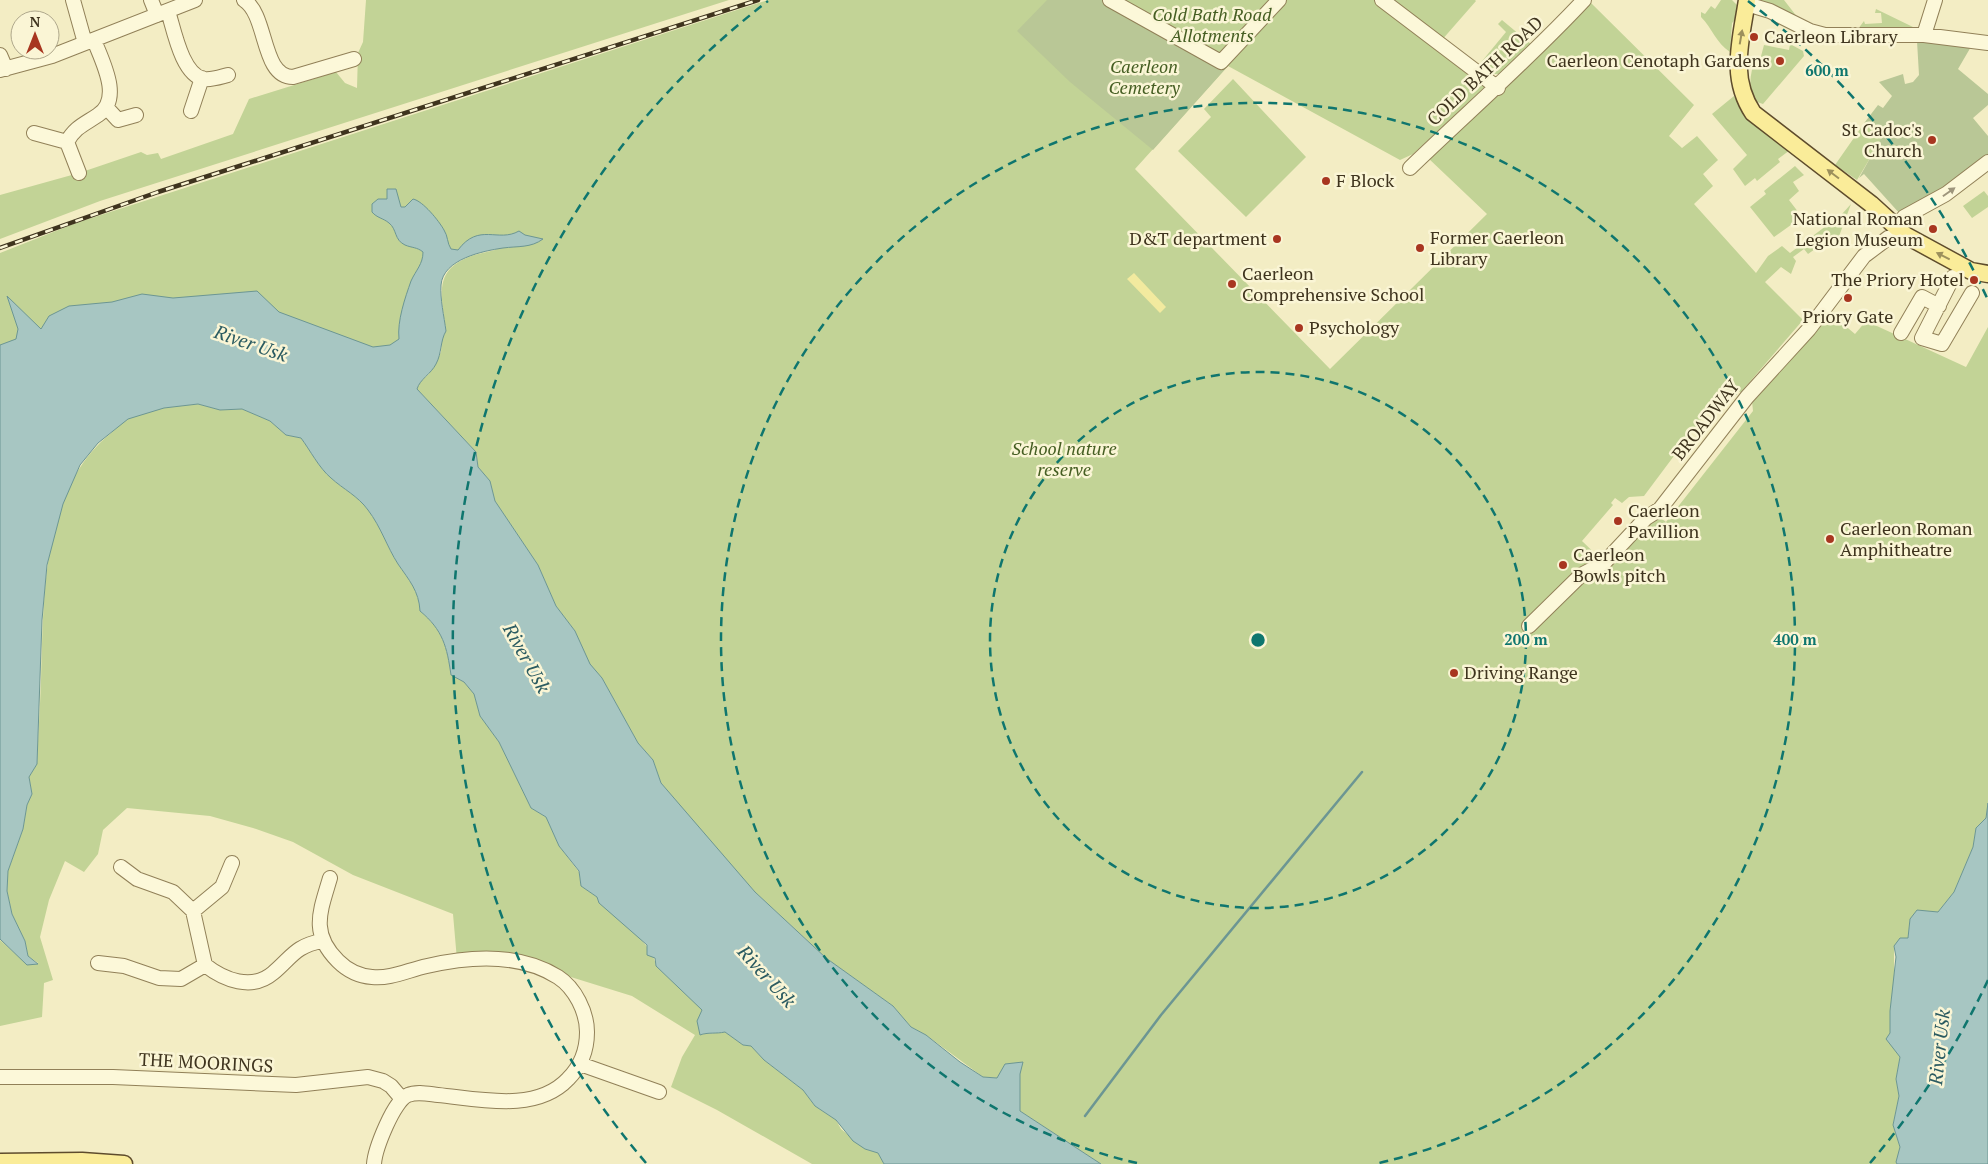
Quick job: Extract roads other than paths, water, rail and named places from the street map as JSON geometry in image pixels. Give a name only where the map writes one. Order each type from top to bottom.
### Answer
[{"type":"main road","points":[[1747,2],[1738,67],[1740,92],[1753,113],[1902,232],[1971,271],[1988,274]]},
{"type":"main road","points":[[0,1162],[82,1160],[124,1164]]},
{"type":"street","points":[[67,142],[75,129],[96,116],[106,107],[110,90],[108,79],[73,0]]},
{"type":"street","points":[[152,0],[162,13],[187,66],[194,74],[202,78],[211,79],[228,75]]},
{"type":"street","points":[[0,55],[3,70],[52,56],[195,0]]},
{"type":"street","points":[[246,0],[257,18],[276,71],[285,77],[293,77],[354,59]]},
{"type":"street","points":[[1110,0],[1222,62],[1279,0]]},
{"type":"street","points":[[1382,0],[1498,88]]},
{"type":"street","name":"COLD BATH ROAD","points":[[1410,168],[1442,136],[1498,88],[1584,0]]},
{"type":"street","points":[[1924,34],[1935,0]]},
{"type":"street","points":[[1747,2],[1810,31],[1825,35],[1924,34],[1988,43]]},
{"type":"street","points":[[191,110],[202,78]]},
{"type":"street","points":[[106,107],[118,120],[136,115]]},
{"type":"street","points":[[34,133],[67,142]]},
{"type":"street","points":[[67,142],[79,173]]},
{"type":"street","points":[[1902,232],[1899,225],[1904,217],[1926,207],[1946,194],[1988,162]]},
{"type":"street","points":[[1876,245],[1884,229],[1884,216]]},
{"type":"street","name":"BROADWAY","points":[[1529,626],[1581,575],[1604,563],[1646,518],[1660,509],[1747,397],[1809,329],[1850,273],[1876,245],[1902,232]]},
{"type":"street","points":[[1953,277],[1922,338],[1942,344],[1972,293]]},
{"type":"street","points":[[1901,333],[1922,297],[1939,306]]},
{"type":"street","points":[[193,911],[230,886],[232,863]]},
{"type":"street","points":[[121,867],[137,879],[173,892],[193,911],[205,965],[219,976],[250,983],[272,974],[290,955],[310,944],[322,941]]},
{"type":"street","points":[[330,878],[320,915],[322,941],[340,963],[361,975],[372,977],[386,977],[457,960],[478,958],[510,960],[545,969],[566,982],[580,1002],[588,1031],[586,1049],[580,1064],[564,1084],[535,1099],[500,1101],[416,1093],[402,1099],[382,1132],[374,1164]]},
{"type":"street","points":[[98,963],[124,966],[159,978],[181,979],[205,965]]},
{"type":"street","points":[[580,1064],[659,1092]]},
{"type":"street","name":"THE MOORINGS","points":[[0,1077],[113,1077],[260,1085],[296,1085],[376,1077],[391,1086],[402,1099]]},
{"type":"water","name":"River Usk","points":[[387,189],[396,189],[401,207],[405,207],[413,199],[426,207],[444,230],[451,249],[458,250],[473,237],[488,234],[504,235],[519,231],[525,235],[543,239],[529,245],[475,254],[456,263],[443,276],[441,285],[446,331],[436,364],[417,389],[476,452],[478,467],[490,481],[495,501],[538,565],[556,606],[575,631],[590,664],[602,678],[638,743],[653,760],[661,783],[755,892],[826,958],[893,1006],[911,1027],[926,1035],[960,1062],[983,1077],[997,1078],[1005,1064],[1023,1062],[1020,1074],[1020,1111],[1101,1164],[884,1164],[878,1153],[865,1149],[853,1141],[836,1120],[815,1106],[803,1090],[764,1060],[751,1046],[743,1045],[725,1032],[700,1035],[697,1021],[702,1010],[656,966],[655,958],[647,955],[647,945],[599,903],[597,897],[581,886],[579,871],[559,846],[546,817],[531,808],[499,742],[480,716],[474,694],[464,682],[451,675],[448,656],[439,632],[420,611],[418,597],[413,586],[394,557],[377,523],[368,510],[327,474],[301,438],[286,435],[270,421],[242,409],[220,410],[198,404],[164,408],[128,419],[98,443],[80,465],[63,504],[47,565],[42,620],[37,764],[29,777],[32,794],[27,805],[23,829],[8,871],[7,891],[12,914],[25,941],[28,956],[38,964],[27,965],[0,939],[0,345],[16,339],[18,329],[7,296],[41,329],[49,316],[69,306],[112,302],[142,294],[173,298],[257,291],[279,312],[373,347],[390,345],[399,339],[400,317],[404,302],[411,281],[421,264],[423,252],[401,243],[392,225],[372,212],[372,204],[378,199],[387,199]]},
{"type":"water","name":"River Usk","points":[[1988,803],[1988,1164],[1897,1164],[1900,1147],[1893,1125],[1899,1096],[1896,1079],[1900,1057],[1886,1039],[1890,1033],[1890,1011],[1896,957],[1894,946],[1900,938],[1908,938],[1910,919],[1917,910],[1938,912],[1954,892],[1973,847],[1976,828],[1986,818]]},
{"type":"waterway","points":[[1085,1116],[1161,1015],[1362,772]]},
{"type":"railway","points":[[0,248],[158,192],[758,0]]},
{"type":"place","name":"Caerleon Library","points":[[1754,37]]},
{"type":"place","name":"Caerleon Cenotaph Gardens","points":[[1780,61]]},
{"type":"place","name":"St Cadoc's Church","points":[[1932,140]]},
{"type":"place","name":"F Block","points":[[1326,181]]},
{"type":"place","name":"National Roman Legion Museum","points":[[1933,229]]},
{"type":"place","name":"D&T department","points":[[1277,239]]},
{"type":"place","name":"Former Caerleon Library","points":[[1420,248]]},
{"type":"place","name":"The Priory Hotel","points":[[1974,280]]},
{"type":"place","name":"Caerleon Comprehensive School","points":[[1232,284]]},
{"type":"place","name":"Priory Gate","points":[[1848,298]]},
{"type":"place","name":"Psychology","points":[[1299,328]]},
{"type":"place","name":"Caerleon Pavillion","points":[[1618,521]]},
{"type":"place","name":"Caerleon Roman Amphitheatre","points":[[1830,539]]},
{"type":"place","name":"Caerleon Bowls pitch","points":[[1563,565]]},
{"type":"place","name":"Driving Range","points":[[1454,673]]},
{"type":"park label","name":"Cold Bath Road Allotments","points":[[1212,25]]},
{"type":"park label","name":"Caerleon Cemetery","points":[[1144,77]]},
{"type":"park label","name":"School nature reserve","points":[[1064,459]]}]
